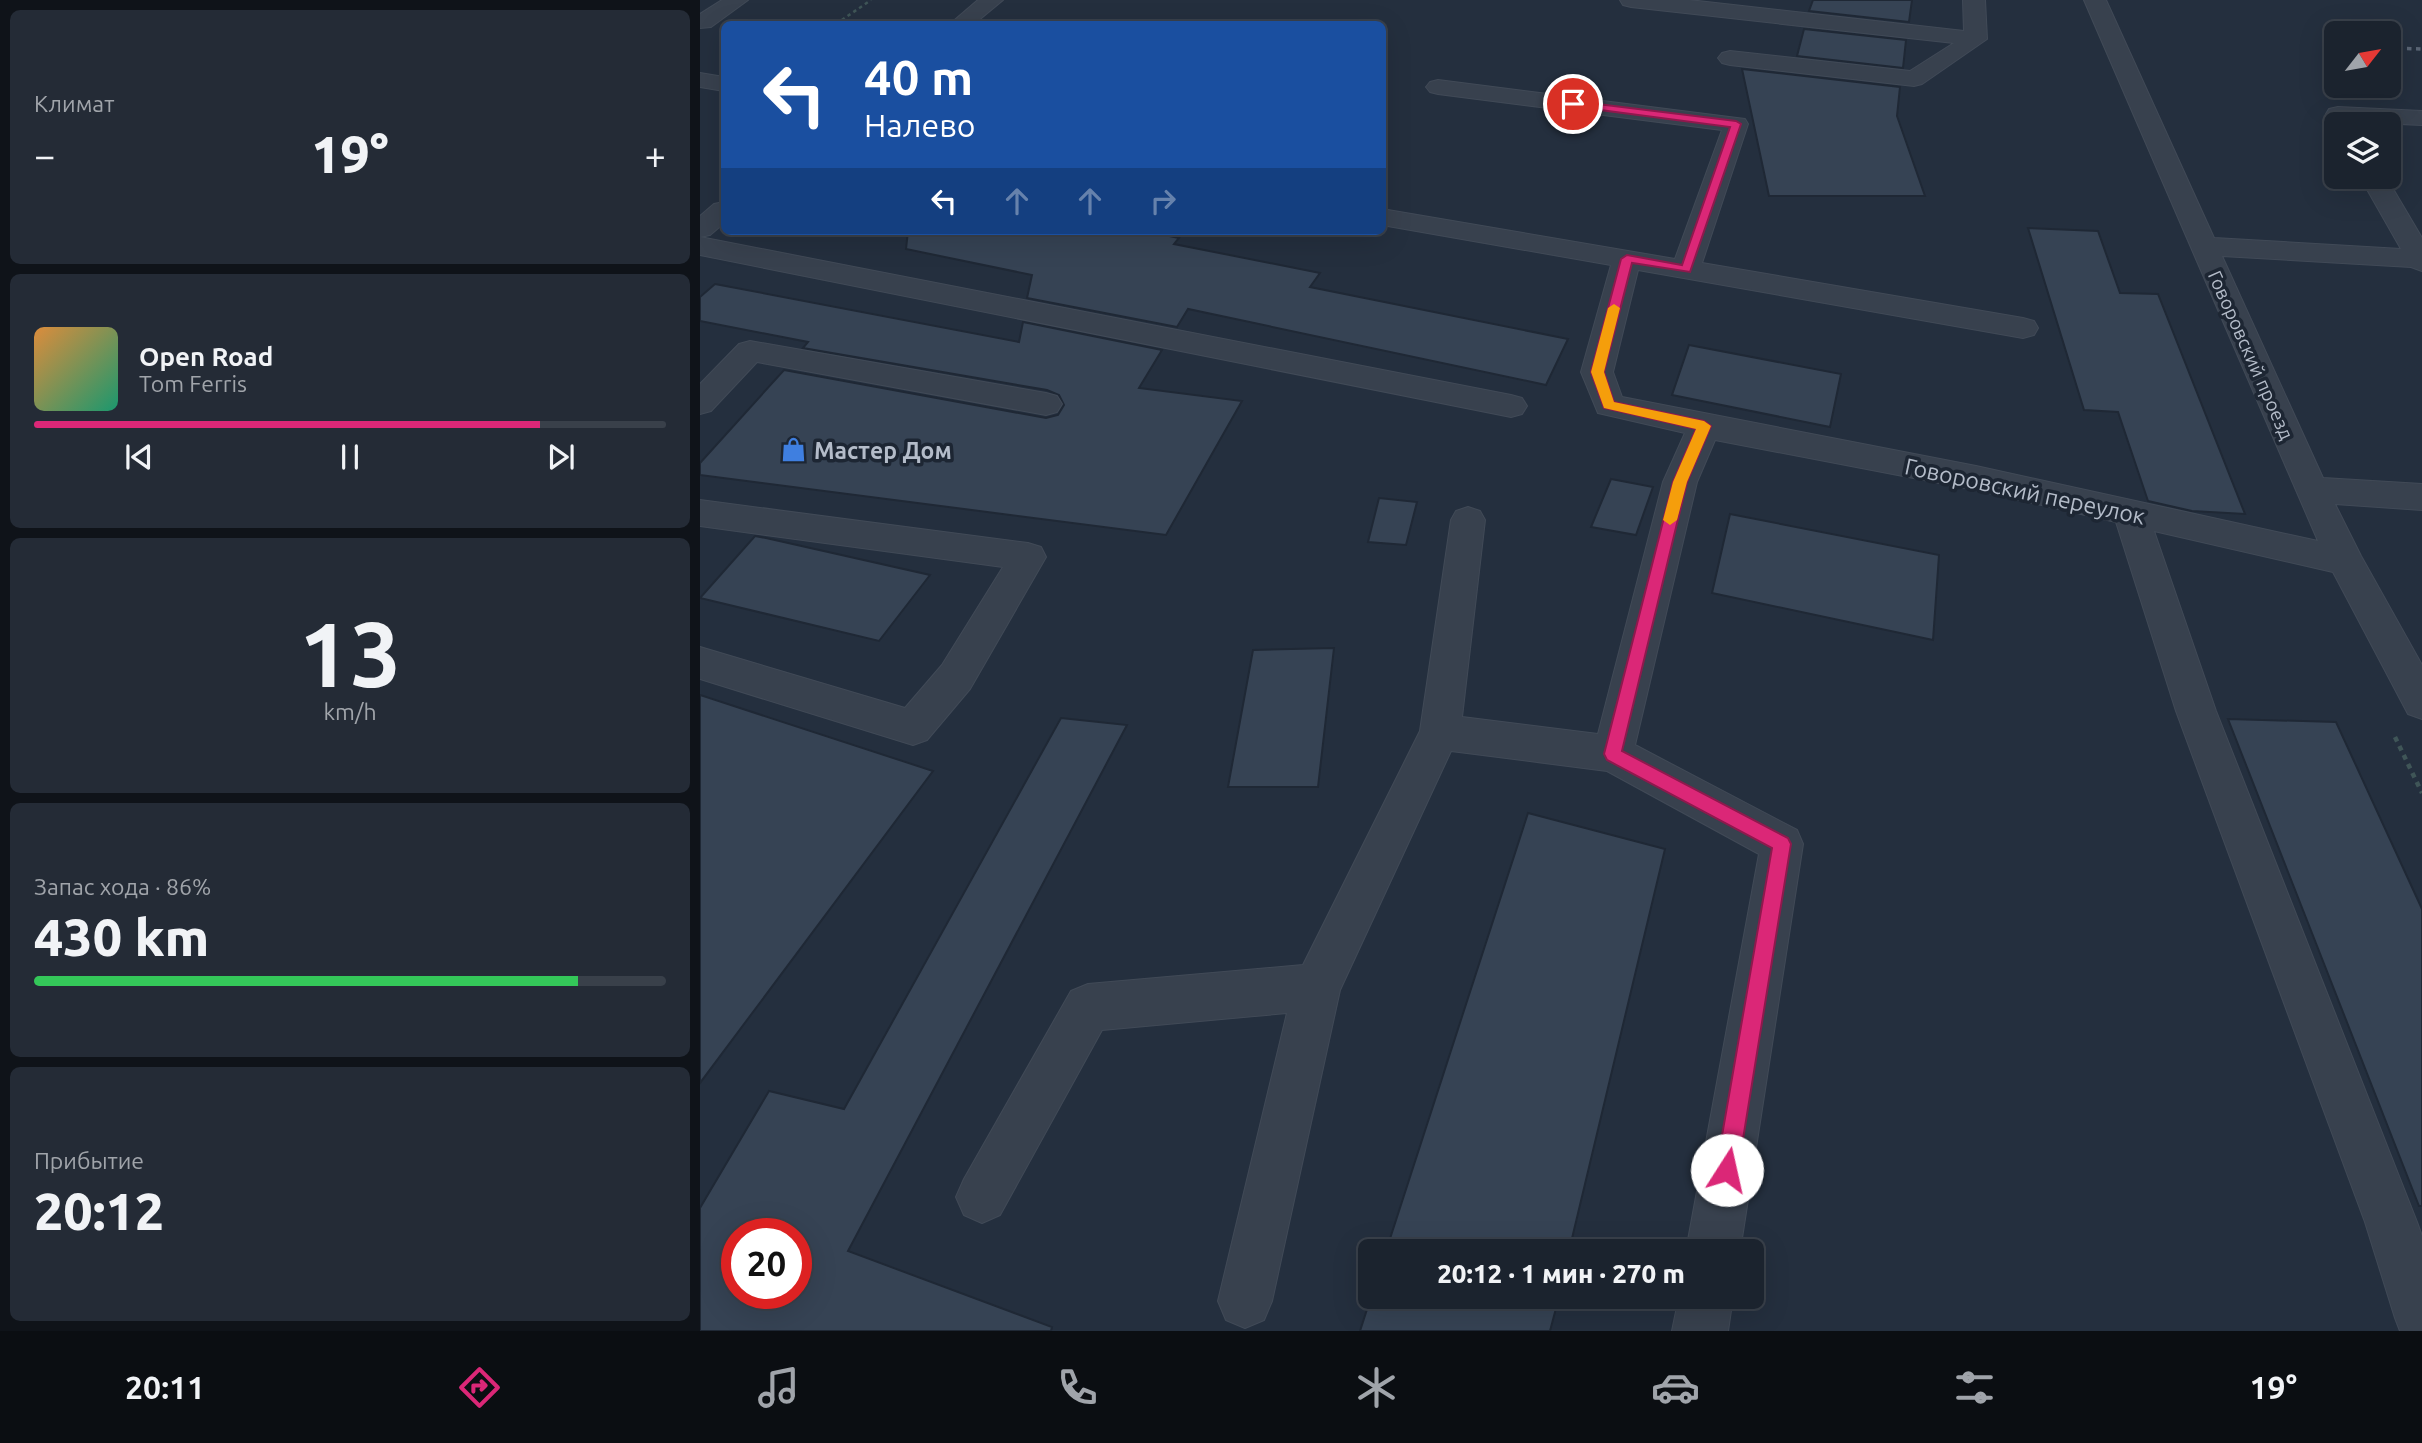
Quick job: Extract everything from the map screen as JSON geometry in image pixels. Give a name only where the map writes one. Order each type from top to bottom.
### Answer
[{"type":"street","points":[[701,23],[737,0]]},
{"type":"street","points":[[965,21],[992,0]]},
{"type":"street","points":[[1631,0],[1976,39]]},
{"type":"street","points":[[1975,0],[1976,39]]},
{"type":"street","name":"Говоровский проезд","points":[[2095,0],[2311,490],[2345,561],[2420,694]]},
{"type":"street","points":[[1730,58],[1914,79],[1976,39]]},
{"type":"street","points":[[700,80],[721,84]]},
{"type":"street","points":[[1438,87],[1736,124],[1686,269]]},
{"type":"street","points":[[2401,117],[2422,118]]},
{"type":"street","points":[[2380,189],[2421,260]]},
{"type":"street","points":[[700,229],[721,212]]},
{"type":"street","points":[[1386,218],[2023,328]]},
{"type":"street","points":[[700,246],[1511,406]]},
{"type":"street","points":[[2204,246],[2421,260]]},
{"type":"street","name":"Говоровский переулок","points":[[1627,259],[1597,372],[1609,405],[1976,478],[2345,561]]},
{"type":"street","points":[[700,403],[750,351],[1046,404]]},
{"type":"street","points":[[1613,754],[1680,482],[1704,426]]},
{"type":"street","points":[[2311,490],[2422,497]]},
{"type":"street","points":[[700,513],[1028,557],[956,677],[913,728],[700,663]]},
{"type":"street","points":[[2130,513],[2196,711],[2407,1223],[2422,1318]]},
{"type":"street","points":[[1245,1301],[1317,987],[1440,732],[1468,520]]},
{"type":"street","points":[[1440,732],[1613,754],[1782,844],[1715,1239]]},
{"type":"street","points":[[982,1197],[1088,1008],[1317,987]]},
{"type":"street","points":[[1700,1331],[1704,1309]]},
{"type":"path","points":[[840,21],[870,0]]},
{"type":"building","points":[[1813,0],[1912,0],[1909,22],[1809,11]]},
{"type":"building","points":[[1804,29],[1906,40],[1903,68],[1797,56]]},
{"type":"building","points":[[1742,69],[1900,87],[1897,116],[1925,196],[1769,196]]},
{"type":"building","points":[[2028,228],[2098,231],[2120,293],[2158,294],[2245,514],[2192,511],[2148,501],[2118,412],[2084,410]]},
{"type":"building","points":[[908,235],[1164,235],[1179,238],[1174,244],[1320,273],[1310,287],[1568,339],[1546,385],[1188,309],[1177,327],[1027,298],[1032,275],[906,249]]},
{"type":"building","points":[[715,284],[1019,342],[1023,322],[1162,350],[1139,388],[1242,401],[1166,535],[700,475],[700,463],[784,370],[1046,418],[1058,415],[1064,405],[1059,395],[1047,390],[803,348],[808,342],[700,321],[700,297]]},
{"type":"building","points":[[1689,345],[1841,374],[1830,427],[1672,395]]},
{"type":"building","points":[[1611,479],[1653,487],[1636,535],[1591,527]]},
{"type":"building","points":[[1379,498],[1417,502],[1406,545],[1368,542]]},
{"type":"building","points":[[1730,514],[1939,555],[1933,640],[1712,593]]},
{"type":"building","points":[[755,536],[930,575],[879,641],[700,598]]},
{"type":"building","points":[[1334,648],[1318,787],[1228,787],[1253,650]]},
{"type":"building","points":[[700,695],[933,771],[700,1083]]},
{"type":"building","points":[[1061,718],[1127,725],[848,1251],[1052,1327],[1051,1331],[700,1331],[700,1208],[769,1091],[844,1109]]},
{"type":"building","points":[[2228,719],[2336,722],[2422,909],[2422,1206],[2419,1206]]},
{"type":"building","points":[[1528,813],[1665,849],[1572,1239],[1390,1239]]},
{"type":"building","points":[[1367,1309],[1556,1309],[1550,1331],[1360,1331]]},
{"type":"railway","points":[[2401,48],[2422,49]]},
{"type":"slow traffic","points":[[1614,308],[1597,372],[1609,405],[1704,426],[1680,482],[1670,520]]},
{"type":"place","name":"Мастер Дом","points":[[794,450]]},
{"type":"route","points":[[1573,104],[1736,124],[1686,269],[1627,259],[1597,372],[1609,405],[1704,426],[1680,482],[1613,754],[1782,844],[1727,1170]]}]
